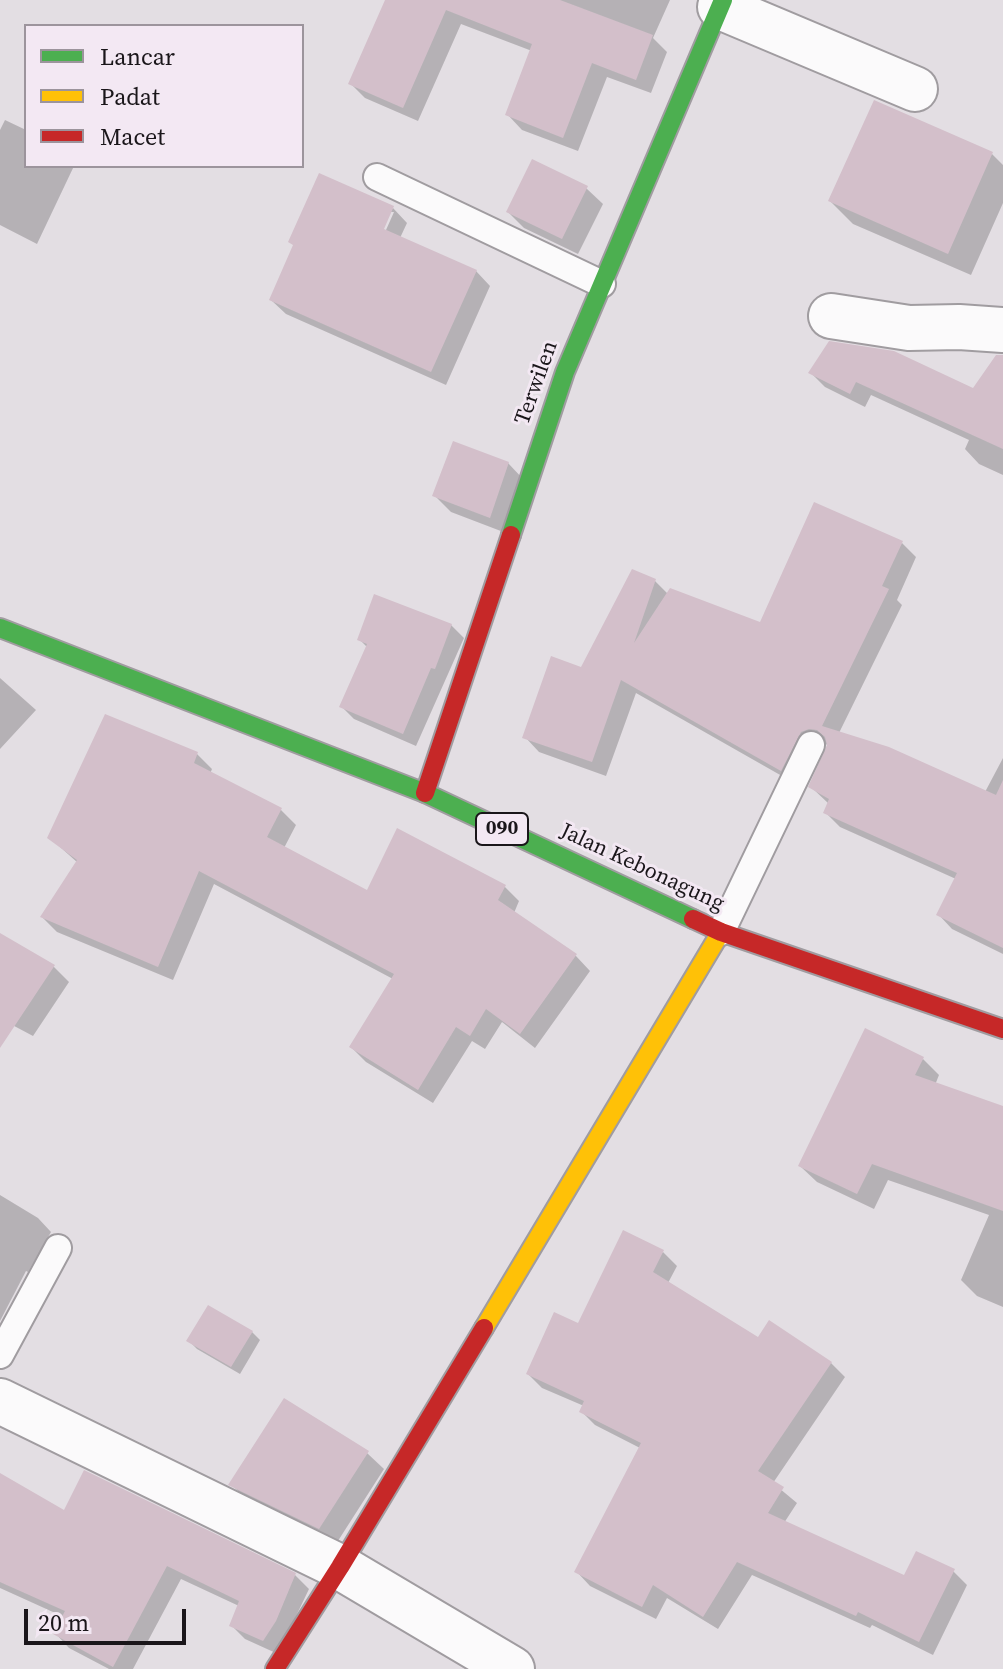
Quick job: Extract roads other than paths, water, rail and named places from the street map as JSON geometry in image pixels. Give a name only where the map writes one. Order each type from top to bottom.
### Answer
[{"type":"street","points":[[721,3],[915,89]]},
{"type":"street","name":"Terwilen","points":[[425,793],[565,372],[721,3]]},
{"type":"street","points":[[831,316],[909,328],[1003,330]]},
{"type":"street","name":"Jalan Kebonagung","points":[[0,628],[425,793],[721,932],[1003,1029]]},
{"type":"street","points":[[275,1669],[340,1567],[721,932]]},
{"type":"street","points":[[0,1401],[340,1567],[512,1669]]},
{"type":"lane","points":[[377,177],[602,284]]},
{"type":"lane","points":[[721,932],[811,745]]},
{"type":"lane","points":[[0,1355],[58,1248]]}]
